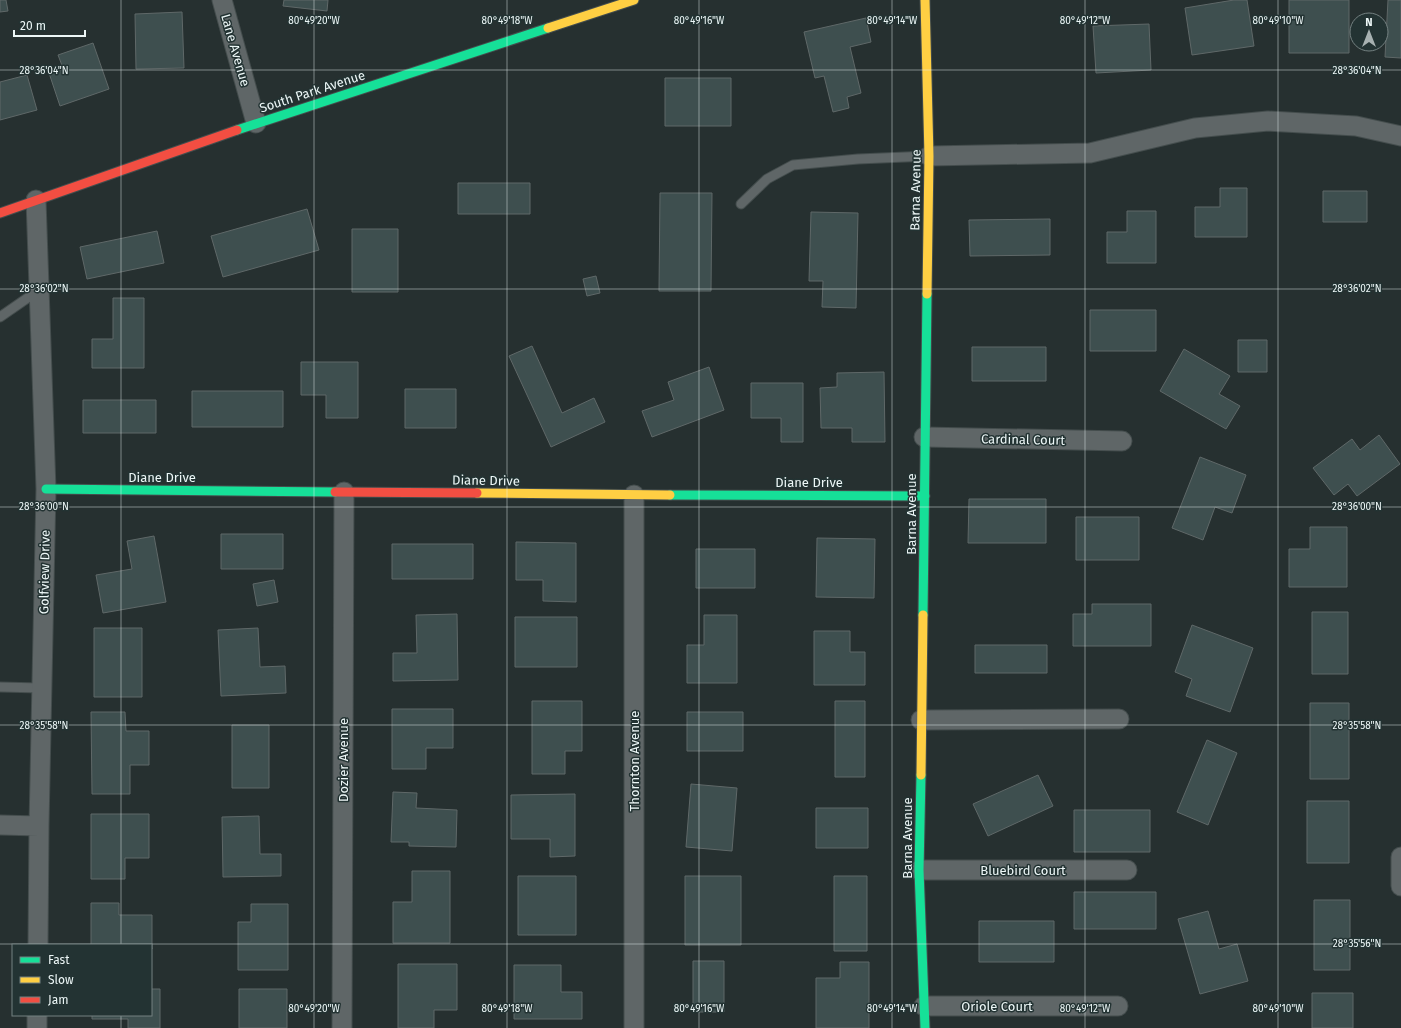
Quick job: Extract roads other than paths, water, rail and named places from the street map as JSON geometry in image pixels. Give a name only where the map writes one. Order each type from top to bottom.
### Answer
[{"type":"street","name":"Lane Avenue","points":[[222,0],[256,123]]},
{"type":"street","name":"South Park Avenue","points":[[0,213],[256,123],[634,0]]},
{"type":"street","name":"Barna Avenue","points":[[925,0],[929,156],[919,870],[925,1028]]},
{"type":"street","points":[[929,156],[1090,153],[1195,128],[1268,121],[1356,126],[1401,136]]},
{"type":"street","name":"Golfview Drive","points":[[36,200],[46,489],[41,688],[38,944]]},
{"type":"street","name":"Cardinal Court","points":[[924,437],[1122,440]]},
{"type":"street","name":"Diane Drive","points":[[46,489],[634,495],[925,496]]},
{"type":"street","name":"Dozier Avenue","points":[[342,1028],[344,492]]},
{"type":"street","name":"Thornton Avenue","points":[[634,495],[634,1028]]},
{"type":"street","points":[[921,720],[1119,719]]},
{"type":"street","points":[[0,825],[39,826]]},
{"type":"street","points":[[1401,857],[1401,886]]},
{"type":"street","name":"Bluebird Court","points":[[919,870],[1128,870]]},
{"type":"street","name":"Oriole Court","points":[[924,1006],[1118,1006]]},
{"type":"street","points":[[37,1016],[37,1028]]},
{"type":"lane","points":[[741,204],[767,179],[793,165],[858,159],[929,156]]},
{"type":"lane","points":[[0,317],[39,290]]},
{"type":"lane","points":[[0,687],[41,688]]}]
